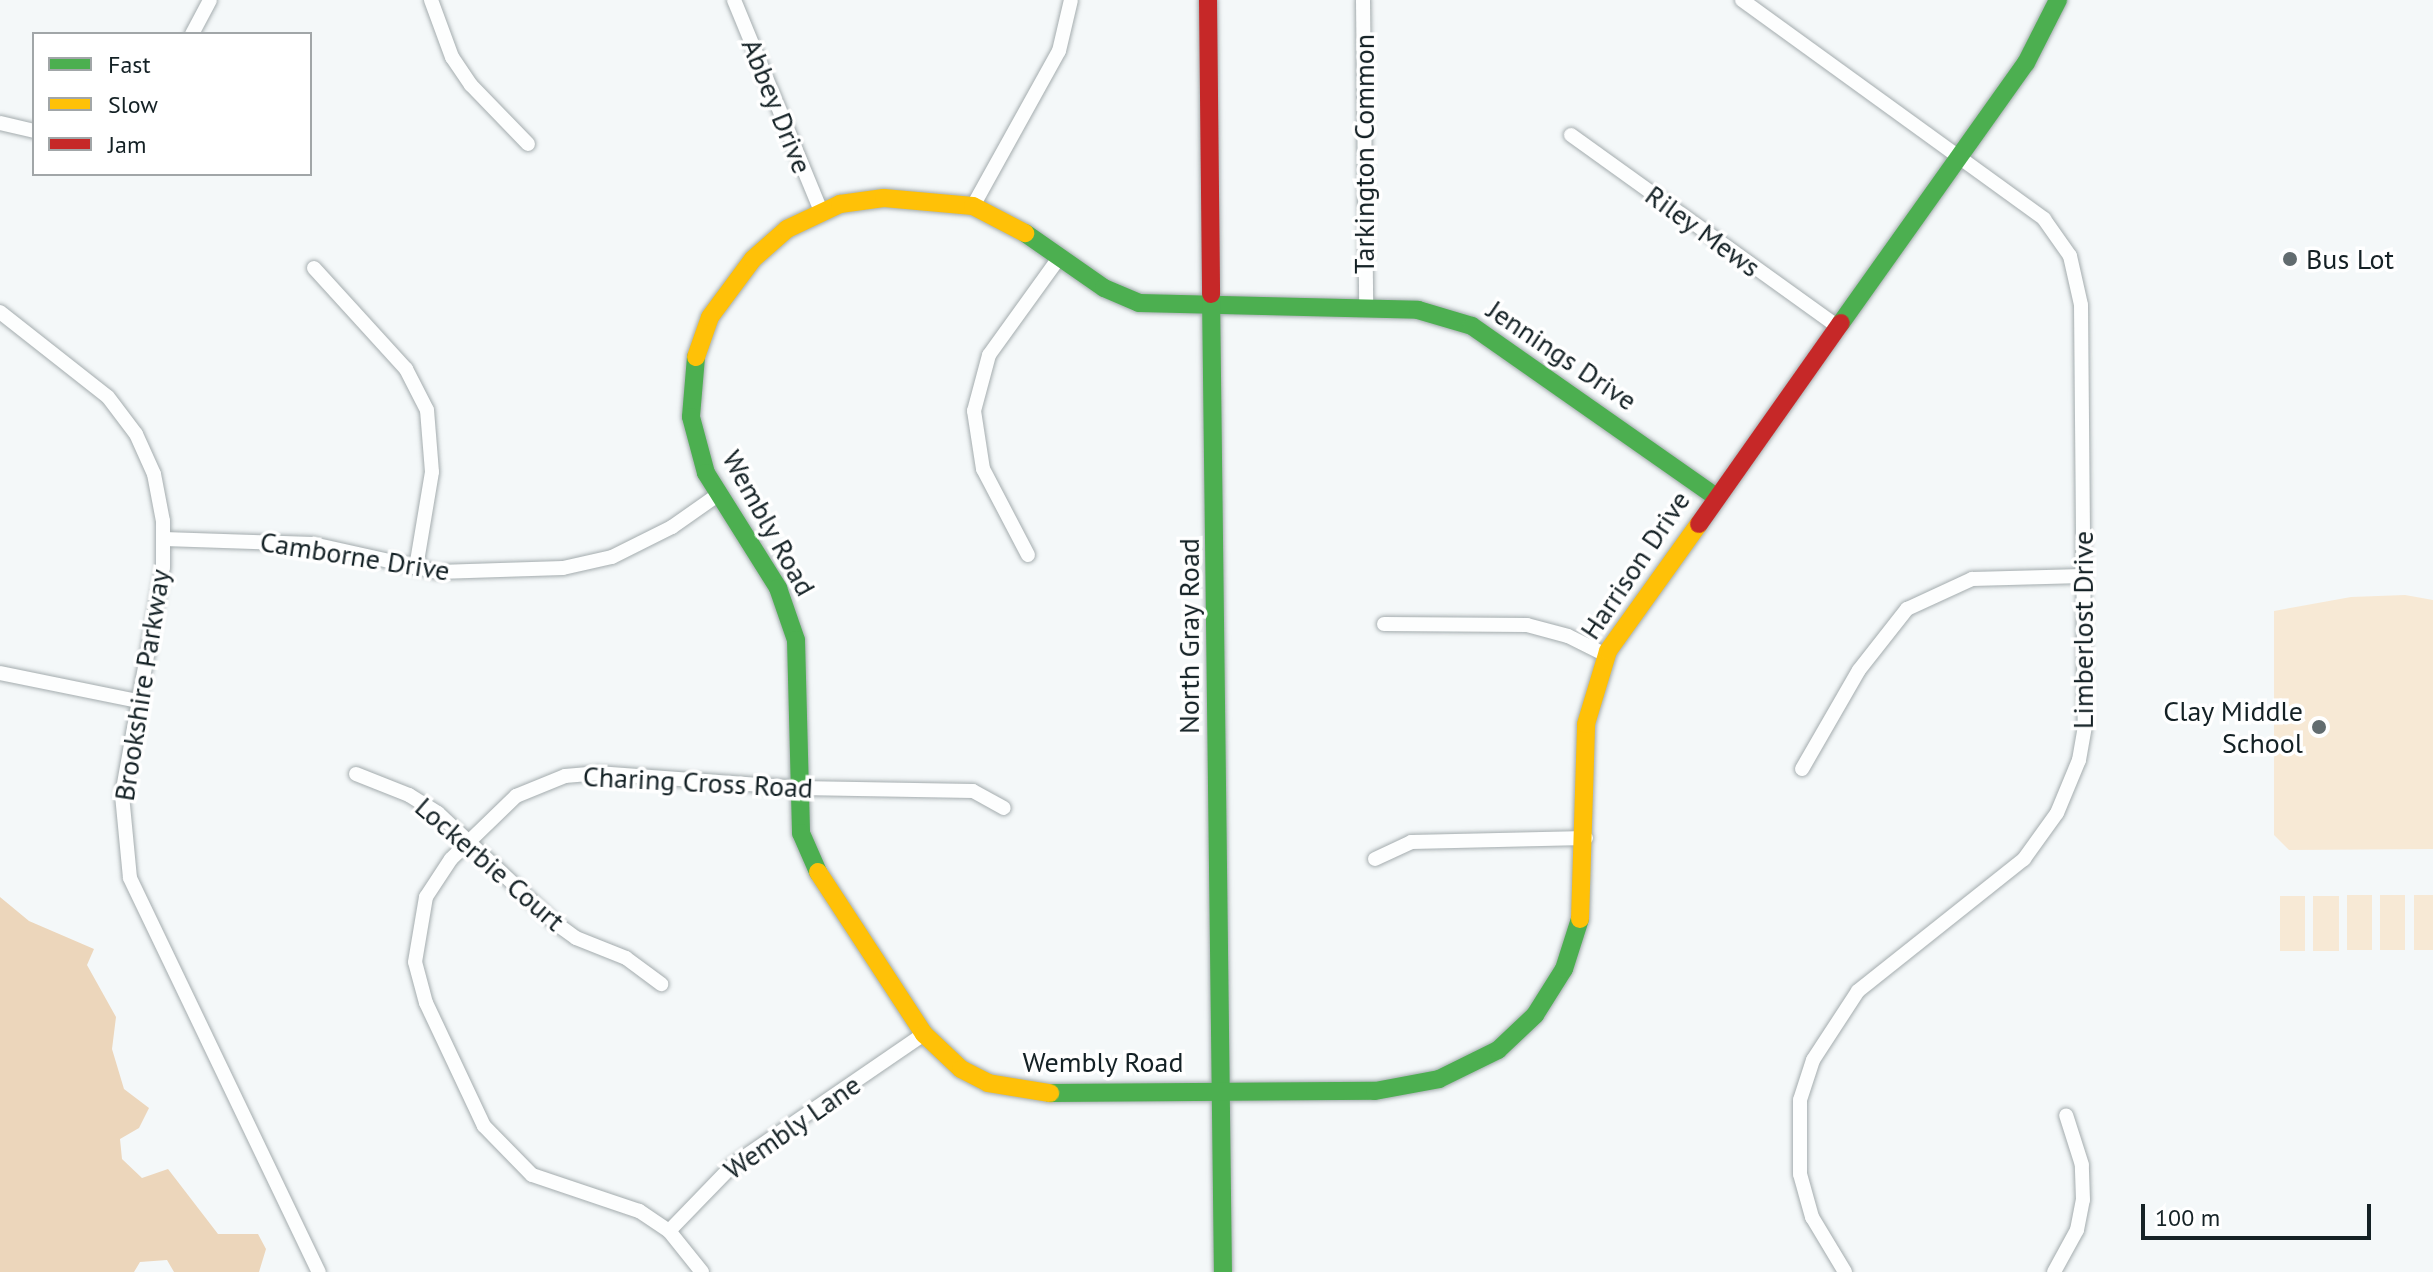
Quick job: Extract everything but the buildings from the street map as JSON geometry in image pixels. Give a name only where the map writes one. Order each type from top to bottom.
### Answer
[{"type":"street","points":[[193,32],[210,0]]},
{"type":"street","points":[[431,0],[452,57],[528,144]]},
{"type":"street","name":"Abbey Drive","points":[[734,0],[821,211]]},
{"type":"street","points":[[973,206],[1059,51],[1071,0]]},
{"type":"street","name":"North Gray Road","points":[[1208,0],[1223,1272]]},
{"type":"street","name":"Tarkington Common","points":[[1363,0],[1366,309]]},
{"type":"street","name":"Limberlost Drive","points":[[1742,0],[2044,219],[2070,256],[2077,278],[2085,726],[2079,760],[2057,813],[2024,859],[1997,884],[1903,952],[1858,991],[1813,1060],[1800,1100],[1800,1174],[1812,1217],[1845,1272]]},
{"type":"street","name":"Harrison Drive","points":[[1221,1090],[1400,1089],[1455,1074],[1498,1050],[1535,1015],[1564,969],[1583,909],[1586,724],[1606,655],[2026,63],[2058,0]]},
{"type":"street","points":[[0,123],[32,131]]},
{"type":"street","name":"Riley Mews","points":[[1571,135],[1837,326]]},
{"type":"street","name":"Wembly Road","points":[[1214,309],[1131,300],[1059,258],[1012,224],[973,206],[884,198],[821,211],[787,229],[753,259],[710,317],[699,344],[691,417],[701,459],[719,494],[778,588],[796,640],[799,788],[807,856],[924,1034],[961,1069],[1012,1091],[1221,1090]]},
{"type":"street","points":[[1028,555],[983,469],[974,411],[989,355],[1059,258]]},
{"type":"street","points":[[314,268],[406,369],[427,410],[432,472],[416,568]]},
{"type":"street","name":"Jennings Drive","points":[[1214,309],[1418,310],[1472,326],[1716,497]]},
{"type":"street","name":"Brookshire Parkway","points":[[0,312],[108,397],[136,434],[157,485],[164,539],[122,795],[130,878],[319,1272]]},
{"type":"street","name":"Camborne Drive","points":[[164,539],[313,544],[416,568],[501,571],[563,568],[612,557],[672,527],[719,494]]},
{"type":"street","points":[[1802,769],[1859,670],[1907,609],[1972,579],[2083,576]]},
{"type":"street","points":[[1384,624],[1527,625],[1568,636],[1606,655]]},
{"type":"street","points":[[0,673],[138,701]]},
{"type":"street","name":"Charing Cross Road","points":[[702,1272],[669,1231],[639,1211],[532,1175],[498,1145],[468,1097],[426,1003],[415,962],[426,897],[468,839],[516,796],[565,776],[597,773],[799,788],[973,791],[1004,808]]},
{"type":"street","name":"Lockerbie Court","points":[[356,774],[409,795],[468,839],[565,930],[626,958],[661,984]]},
{"type":"street","points":[[1375,859],[1411,842],[1586,838]]},
{"type":"street","name":"Wembly Lane","points":[[669,1231],[734,1164],[924,1034]]},
{"type":"street","points":[[2054,1272],[2077,1230],[2083,1200],[2082,1165],[2066,1115]]},
{"type":"shaded area","points":[[2405,595],[2433,600],[2433,849],[2289,850],[2274,835],[2274,611],[2351,597]]},
{"type":"shaded area","points":[[2347,895],[2372,895],[2372,950],[2347,950]]},
{"type":"shaded area","points":[[2380,895],[2405,895],[2405,950],[2380,950]]},
{"type":"shaded area","points":[[2414,895],[2433,895],[2433,950],[2414,950]]},
{"type":"shaded area","points":[[2280,896],[2305,896],[2305,951],[2280,951]]},
{"type":"shaded area","points":[[2313,896],[2339,896],[2339,951],[2313,951]]},
{"type":"shaded area","points":[[0,897],[29,921],[94,949],[87,965],[116,1017],[112,1049],[124,1089],[149,1108],[139,1128],[120,1139],[122,1159],[142,1178],[168,1169],[218,1234],[258,1234],[266,1249],[259,1272],[174,1272],[167,1260],[140,1262],[134,1272],[0,1272]]},
{"type":"traffic: fast","points":[[1841,323],[2026,63],[2058,0]]},
{"type":"traffic: fast","points":[[1025,233],[1104,288],[1139,303],[1418,310],[1472,326],[1716,497]]},
{"type":"traffic: fast","points":[[1211,294],[1223,1272]]},
{"type":"traffic: fast","points":[[696,357],[691,417],[706,473],[778,588],[796,640],[801,833],[818,872]]},
{"type":"traffic: fast","points":[[1050,1093],[1375,1091],[1439,1079],[1498,1050],[1535,1015],[1564,969],[1580,919]]},
{"type":"traffic: slow","points":[[696,357],[710,317],[753,259],[787,229],[840,204],[884,198],[973,206],[1025,233]]},
{"type":"traffic: slow","points":[[1580,919],[1586,724],[1608,651],[1699,524]]},
{"type":"traffic: slow","points":[[818,872],[924,1034],[961,1069],[988,1083],[1050,1093]]},
{"type":"traffic: jam","points":[[1208,0],[1211,294]]},
{"type":"traffic: jam","points":[[1699,524],[1841,323]]},
{"type":"place","name":"Bus Lot","points":[[2290,259]]},
{"type":"place","name":"Clay Middle School","points":[[2319,727]]}]
